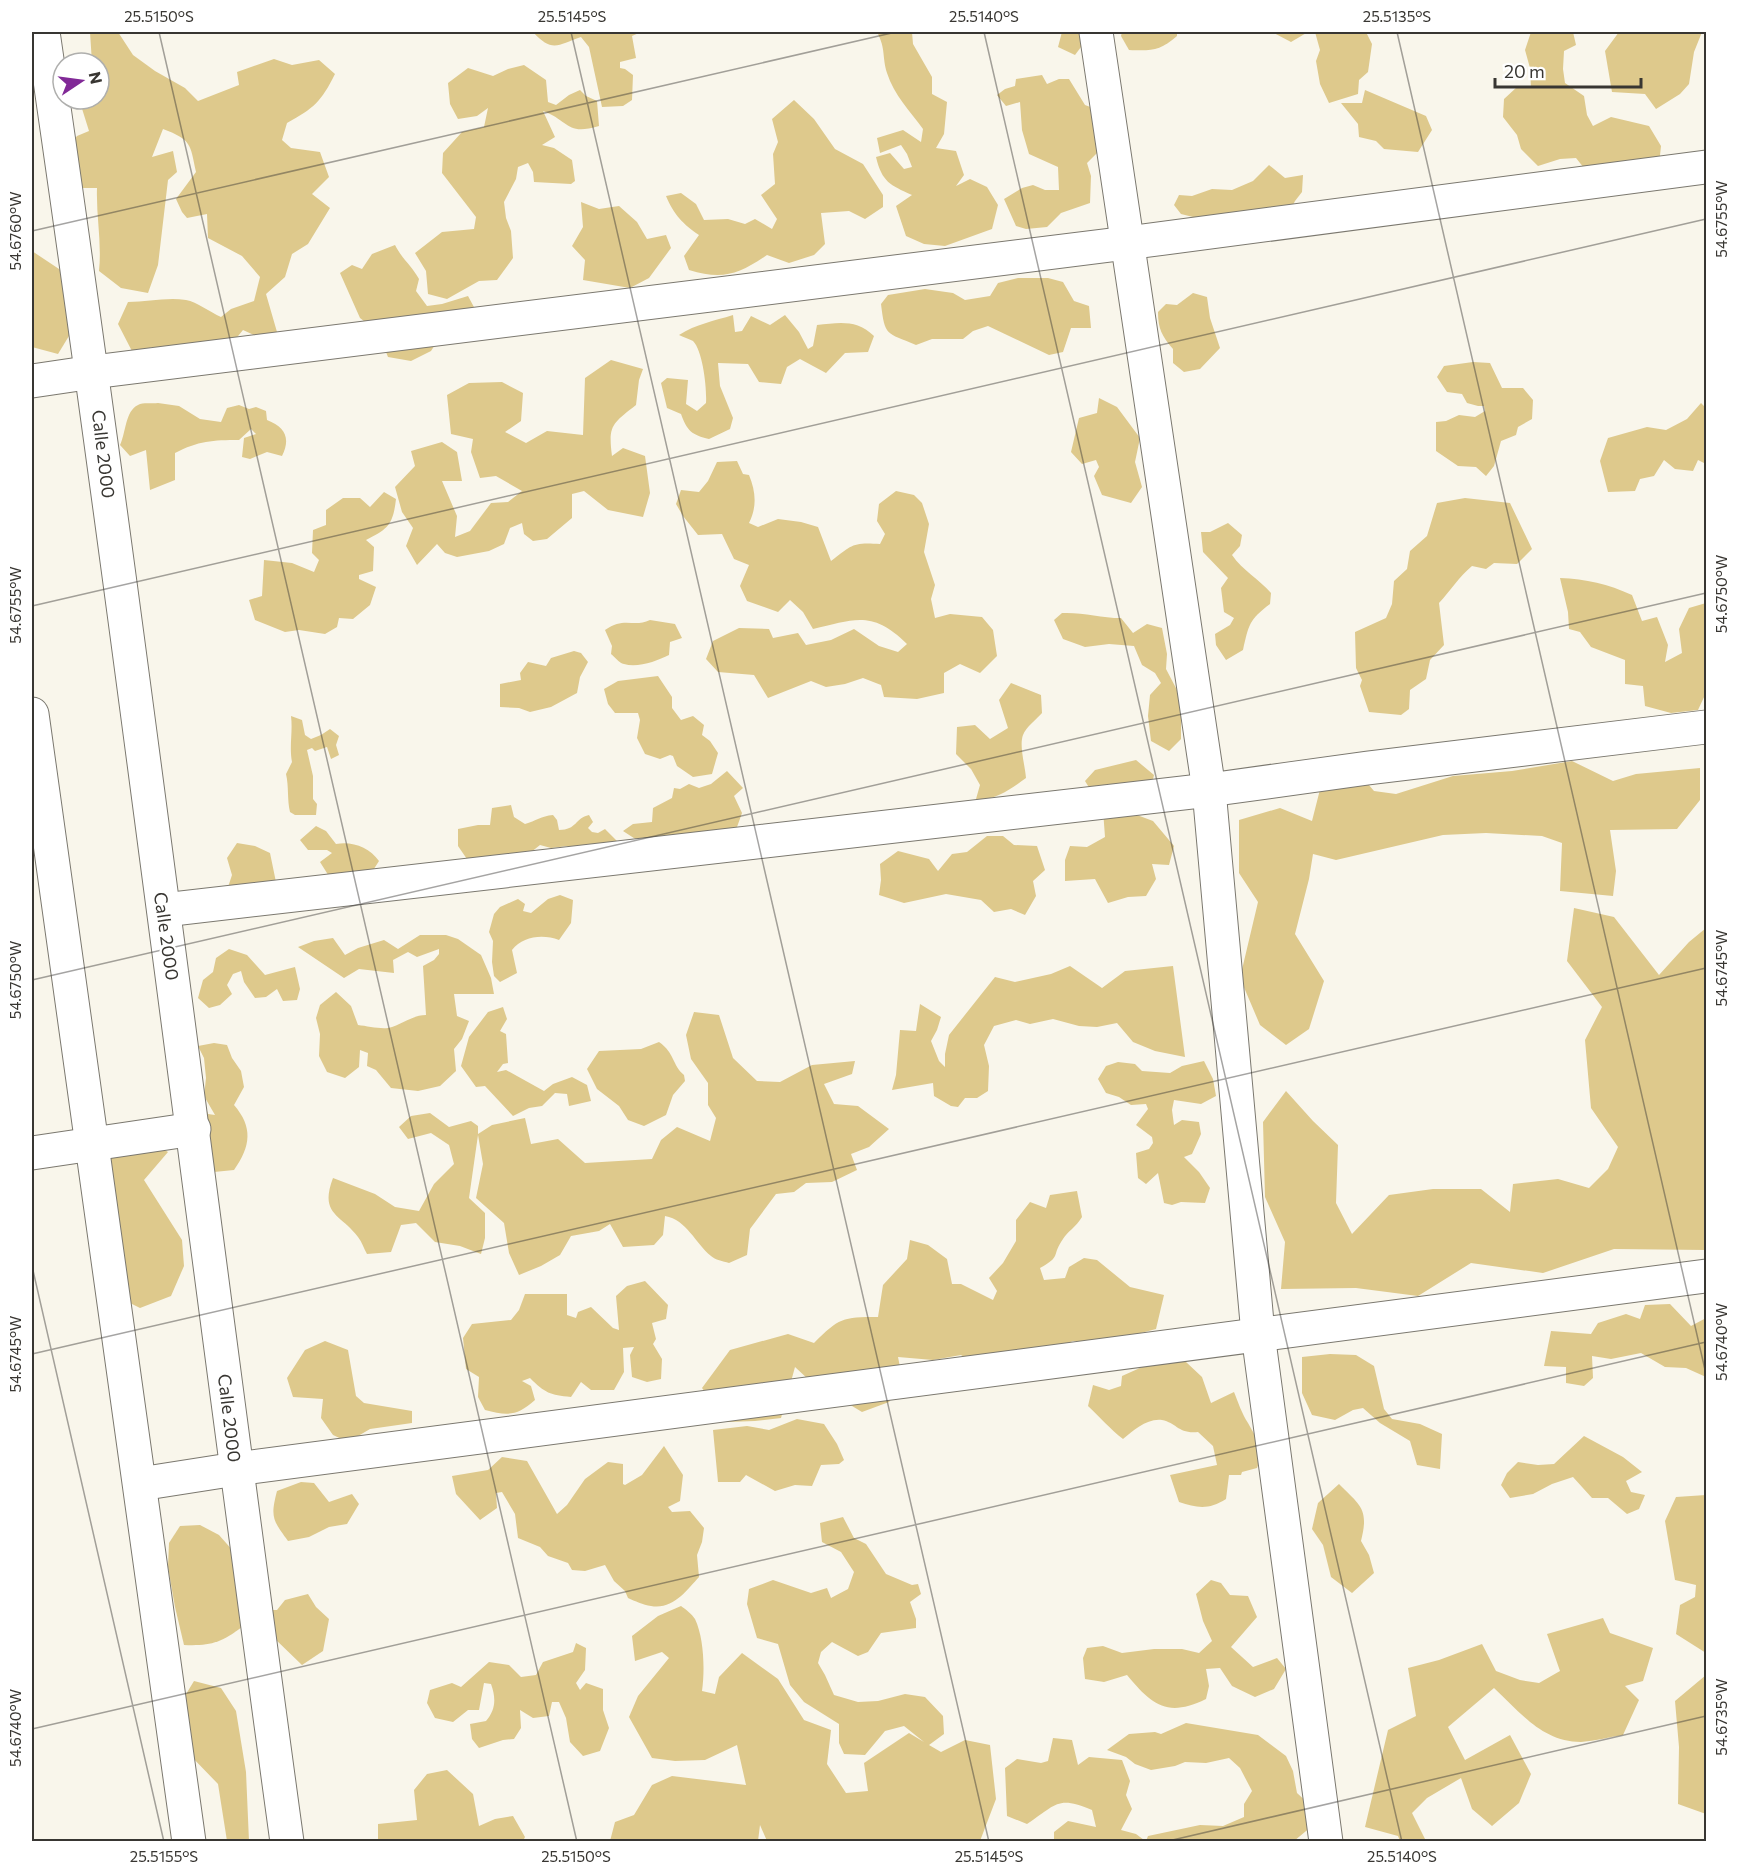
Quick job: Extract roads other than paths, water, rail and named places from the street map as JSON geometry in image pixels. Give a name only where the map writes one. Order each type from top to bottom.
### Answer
[{"type":"street","name":"Calle 2000","points":[[44,32],[93,372],[287,1842]]},
{"type":"street","points":[[1096,32],[1209,790],[1258,1335],[1326,1842]]},
{"type":"street","points":[[32,381],[1127,243],[1707,167]]},
{"type":"street","points":[[32,714],[189,1842]]},
{"type":"street","points":[[164,910],[1209,790],[1379,766],[1707,727]]},
{"type":"street","points":[[32,1153],[194,1129]]},
{"type":"street","points":[[140,1484],[236,1469],[1707,1276]]}]
